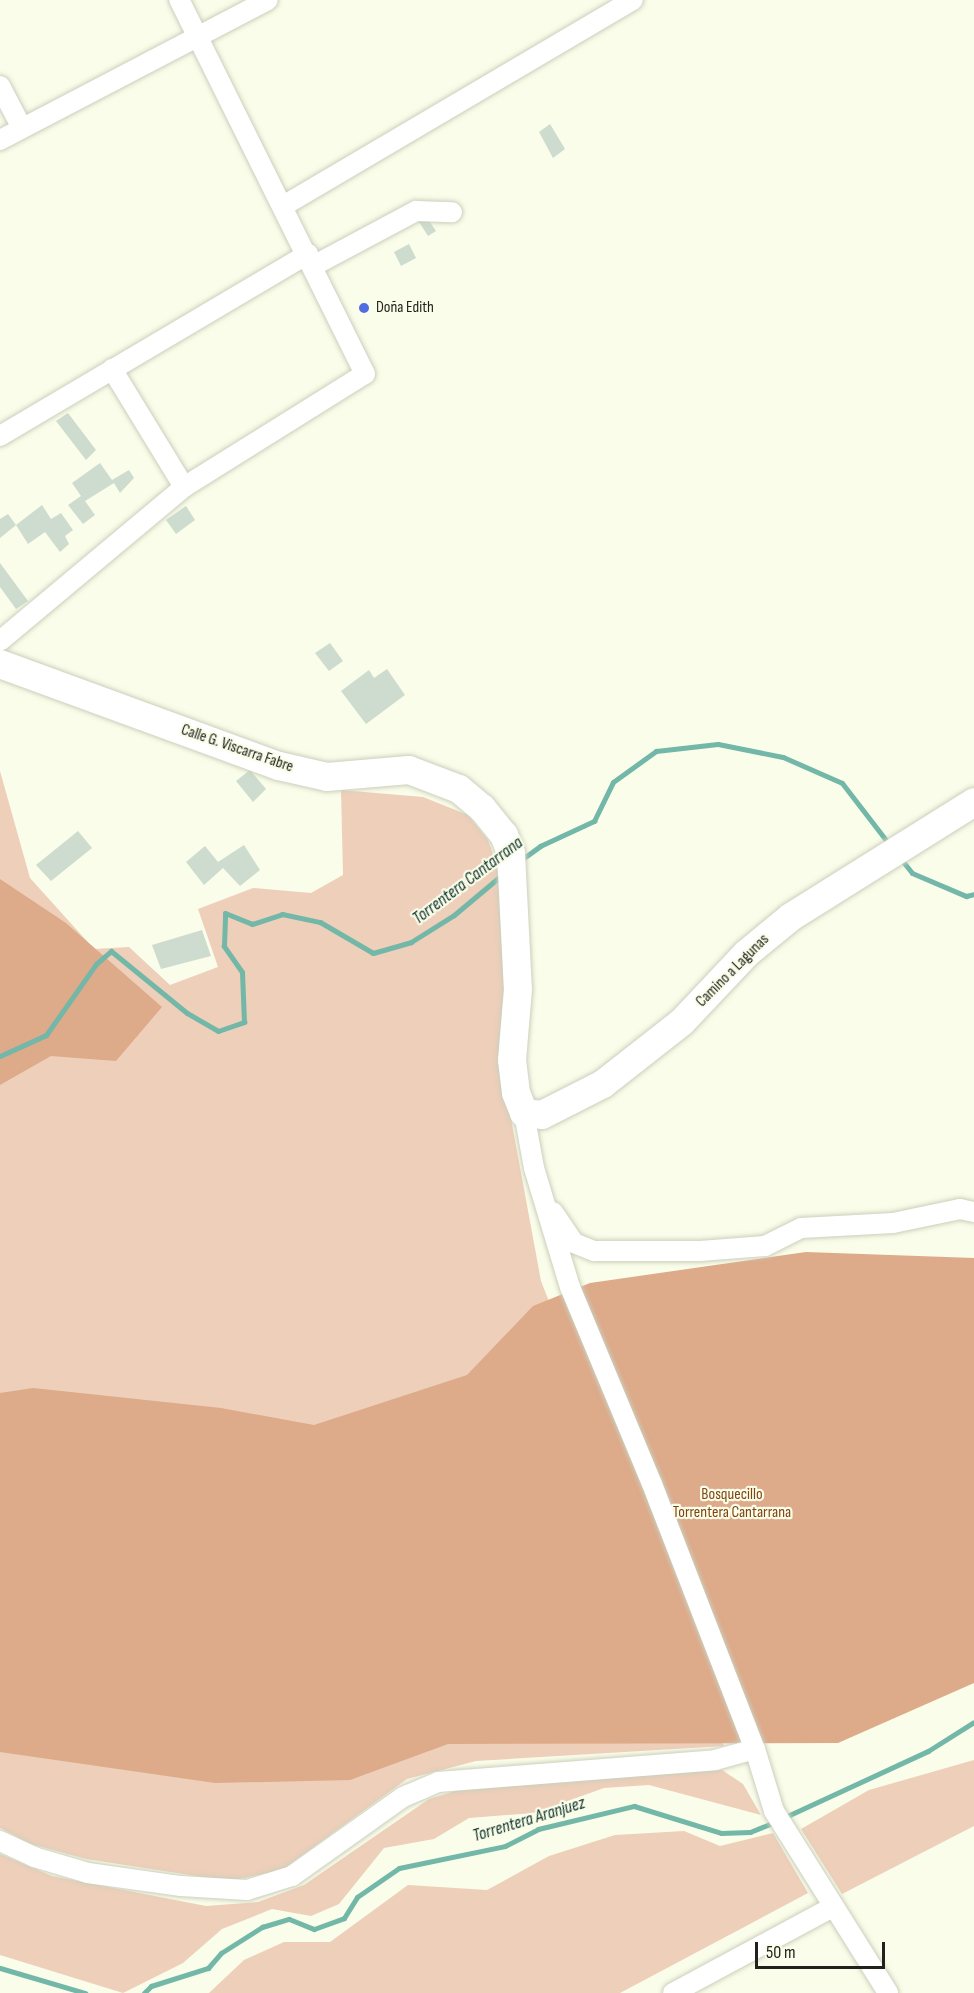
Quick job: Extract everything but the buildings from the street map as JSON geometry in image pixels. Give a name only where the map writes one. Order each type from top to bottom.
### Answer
[{"type":"street","points":[[0,641],[184,487],[365,374],[179,0]]},
{"type":"street","points":[[0,140],[268,0]]},
{"type":"street","points":[[283,206],[629,1]]},
{"type":"street","points":[[0,86],[22,128]]},
{"type":"street","points":[[0,436],[112,369],[310,260],[416,210],[452,212]]},
{"type":"street","points":[[112,369],[184,487]]},
{"type":"street","name":"Calle G. Viscarra Fabre","points":[[0,664],[279,766],[327,777],[409,770],[439,779],[482,808],[504,835],[513,865],[518,989],[512,1060],[516,1093],[524,1113]]},
{"type":"street","name":"Camino a Lagunas","points":[[524,1113],[542,1115],[603,1084],[682,1022],[746,954],[791,917],[974,802]]},
{"type":"street","points":[[524,1113],[534,1168],[570,1287],[755,1749],[778,1820],[888,1993]]},
{"type":"street","points":[[534,1168],[554,1216],[574,1243],[594,1251],[700,1251],[765,1246],[801,1228],[893,1223],[960,1209],[974,1212]]},
{"type":"street","points":[[0,1841],[34,1857],[88,1873],[182,1886],[247,1890],[292,1876],[403,1797],[438,1782],[715,1760],[755,1749]]},
{"type":"street","points":[[673,1993],[833,1907]]},
{"type":"shaded area","points":[[0,771],[30,878],[94,949],[129,947],[170,985],[218,967],[198,909],[253,888],[311,893],[343,875],[341,790],[423,797],[468,815],[488,840],[496,862],[514,979],[505,1086],[541,1281],[724,1746],[476,1761],[407,1779],[282,1870],[229,1881],[86,1859],[31,1844],[0,1828]]},
{"type":"shaded area","points":[[974,1760],[974,1826],[842,1894],[801,1829],[869,1790]]},
{"type":"shaded area","points":[[692,1770],[722,1770],[743,1784],[761,1815],[649,1785],[604,1788],[534,1813],[469,1818],[434,1839],[384,1848],[339,1904],[311,1916],[272,1909],[222,1929],[183,1963],[123,1993],[0,1955],[0,1854],[52,1876],[206,1906],[258,1902],[304,1885],[429,1799],[475,1785]]},
{"type":"shaded area","points":[[684,1831],[720,1846],[773,1833],[808,1893],[620,1993],[209,1993],[244,1960],[284,1942],[330,1942],[408,1885],[487,1890],[549,1856],[615,1835]]},
{"type":"green space","points":[[0,879],[66,923],[162,1007],[116,1061],[51,1056],[0,1085]]},
{"type":"green space","name":"Bosquecillo Torrentera Cantarrana","points":[[806,1252],[974,1258],[974,1683],[838,1743],[448,1744],[350,1780],[215,1783],[0,1752],[0,1393],[33,1388],[221,1408],[314,1425],[467,1375],[533,1306],[590,1283]]},
{"type":"waterway","name":"Torrentera Cantarrana","points":[[521,860],[540,846],[594,821],[613,782],[656,751],[718,744],[783,757],[842,783],[889,844]]},
{"type":"waterway","name":"Torrentera Cantarrana","points":[[900,858],[912,873],[966,896],[974,894]]},
{"type":"waterway","name":"Torrentera Cantarrana","points":[[0,1056],[46,1035],[96,964],[111,951],[187,1013],[218,1031],[244,1022],[242,972],[224,946],[225,913],[252,924],[282,914],[320,922],[373,953],[411,942],[454,915],[504,873]]},
{"type":"waterway","name":"Torrentera Aranjuez","points":[[783,1818],[928,1751],[974,1722]]},
{"type":"waterway","name":"Torrentera Aranjuez","points":[[144,1993],[151,1986],[208,1968],[221,1953],[262,1927],[289,1919],[314,1929],[344,1918],[357,1897],[399,1868],[505,1846],[538,1829],[634,1806],[721,1833],[750,1832],[775,1822]]},
{"type":"waterway","name":"Torrentera Aranjuez","points":[[0,1968],[85,1993]]},
{"type":"place","name":"Doña Edith","points":[[364,308]]}]
